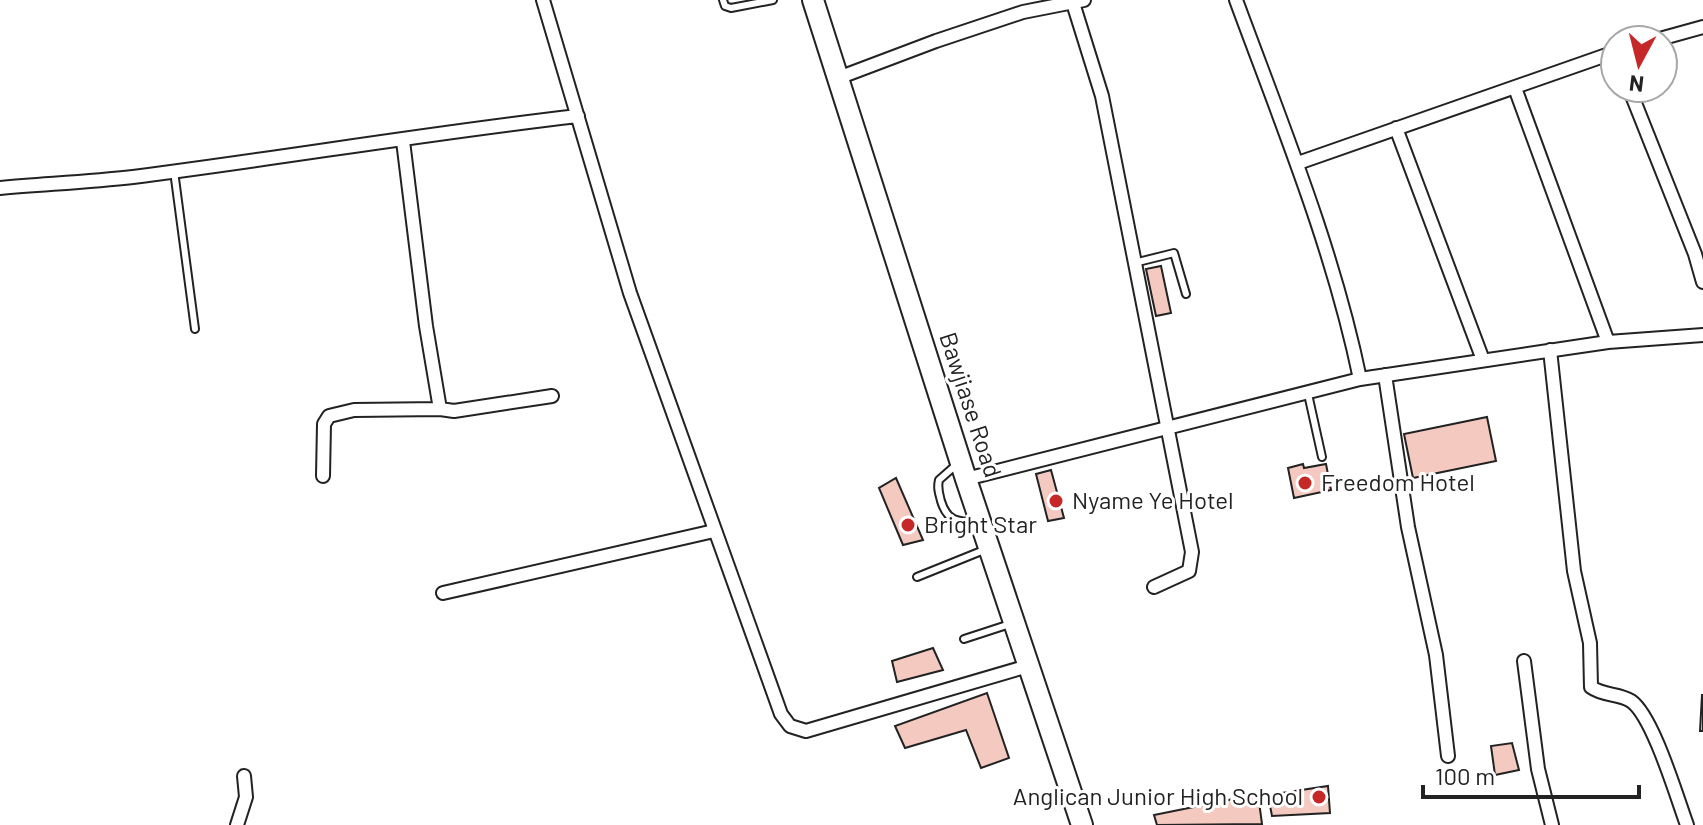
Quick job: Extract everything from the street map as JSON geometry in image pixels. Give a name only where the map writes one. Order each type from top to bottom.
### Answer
[{"type":"main road","name":"Bawjiase Road","points":[[813,0],[980,522],[1082,825]]},
{"type":"street","points":[[543,0],[630,293],[781,714],[797,731],[806,731],[1028,666]]},
{"type":"street","points":[[1236,0],[1298,163],[1342,301],[1360,379]]},
{"type":"street","points":[[838,78],[1023,12],[1079,2],[1102,96],[1192,552],[1189,571],[1154,587]]},
{"type":"street","points":[[1679,34],[1703,27]]},
{"type":"street","points":[[1298,163],[1599,58]]},
{"type":"street","points":[[1515,88],[1608,342]]},
{"type":"street","points":[[1635,104],[1695,254],[1703,282]]},
{"type":"street","points":[[0,188],[174,171],[578,116]]},
{"type":"street","points":[[1396,128],[1483,360]]},
{"type":"street","points":[[403,141],[426,326],[440,409]]},
{"type":"street","points":[[964,471],[1170,429],[1360,379],[1608,342],[1703,335]]},
{"type":"street","points":[[1550,350],[1574,571],[1590,643],[1591,687],[1599,693],[1628,699],[1646,718],[1687,825]]},
{"type":"street","points":[[1385,375],[1408,527],[1436,655],[1448,756]]},
{"type":"street","points":[[323,476],[324,424],[329,416],[354,410],[454,411],[552,396]]},
{"type":"street","points":[[443,593],[714,531]]},
{"type":"street","points":[[1524,661],[1538,769],[1552,825]]},
{"type":"street","points":[[237,825],[246,797],[244,776]]},
{"type":"lane","points":[[723,0],[725,6],[731,8],[773,0]]},
{"type":"lane","points":[[174,171],[195,329]]},
{"type":"lane","points":[[1134,263],[1174,253],[1186,294]]},
{"type":"lane","points":[[1308,392],[1322,457]]},
{"type":"lane","points":[[964,471],[939,480],[937,488],[943,508],[953,521],[980,522]]},
{"type":"lane","points":[[917,577],[989,548]]},
{"type":"lane","points":[[964,639],[1013,623]]},
{"type":"building","points":[[1161,266],[1171,313],[1156,316],[1146,269]]},
{"type":"building","points":[[1487,417],[1496,461],[1413,478],[1404,434]]},
{"type":"building","points":[[1303,464],[1304,468],[1326,464],[1331,490],[1294,498],[1288,468]]},
{"type":"building","points":[[1051,470],[1064,518],[1048,521],[1036,474]]},
{"type":"building","points":[[896,478],[923,540],[903,545],[879,488]]},
{"type":"building","points":[[933,648],[943,670],[897,682],[892,661]]},
{"type":"building","points":[[987,693],[1009,758],[981,768],[966,730],[905,748],[895,726]]},
{"type":"building","points":[[1702,695],[1703,731],[1700,731]]},
{"type":"building","points":[[1512,743],[1519,770],[1495,775],[1491,746]]},
{"type":"building","points":[[1328,786],[1330,813],[1272,816],[1268,795]]},
{"type":"building","points":[[1258,794],[1262,824],[1157,825],[1154,815]]},
{"type":"place","name":"Freedom Hotel","points":[[1305,483]]},
{"type":"place","name":"Nyame Ye Hotel","points":[[1056,501]]},
{"type":"place","name":"Bright Star","points":[[908,525]]},
{"type":"place","name":"Anglican Junior High School","points":[[1319,797]]}]
